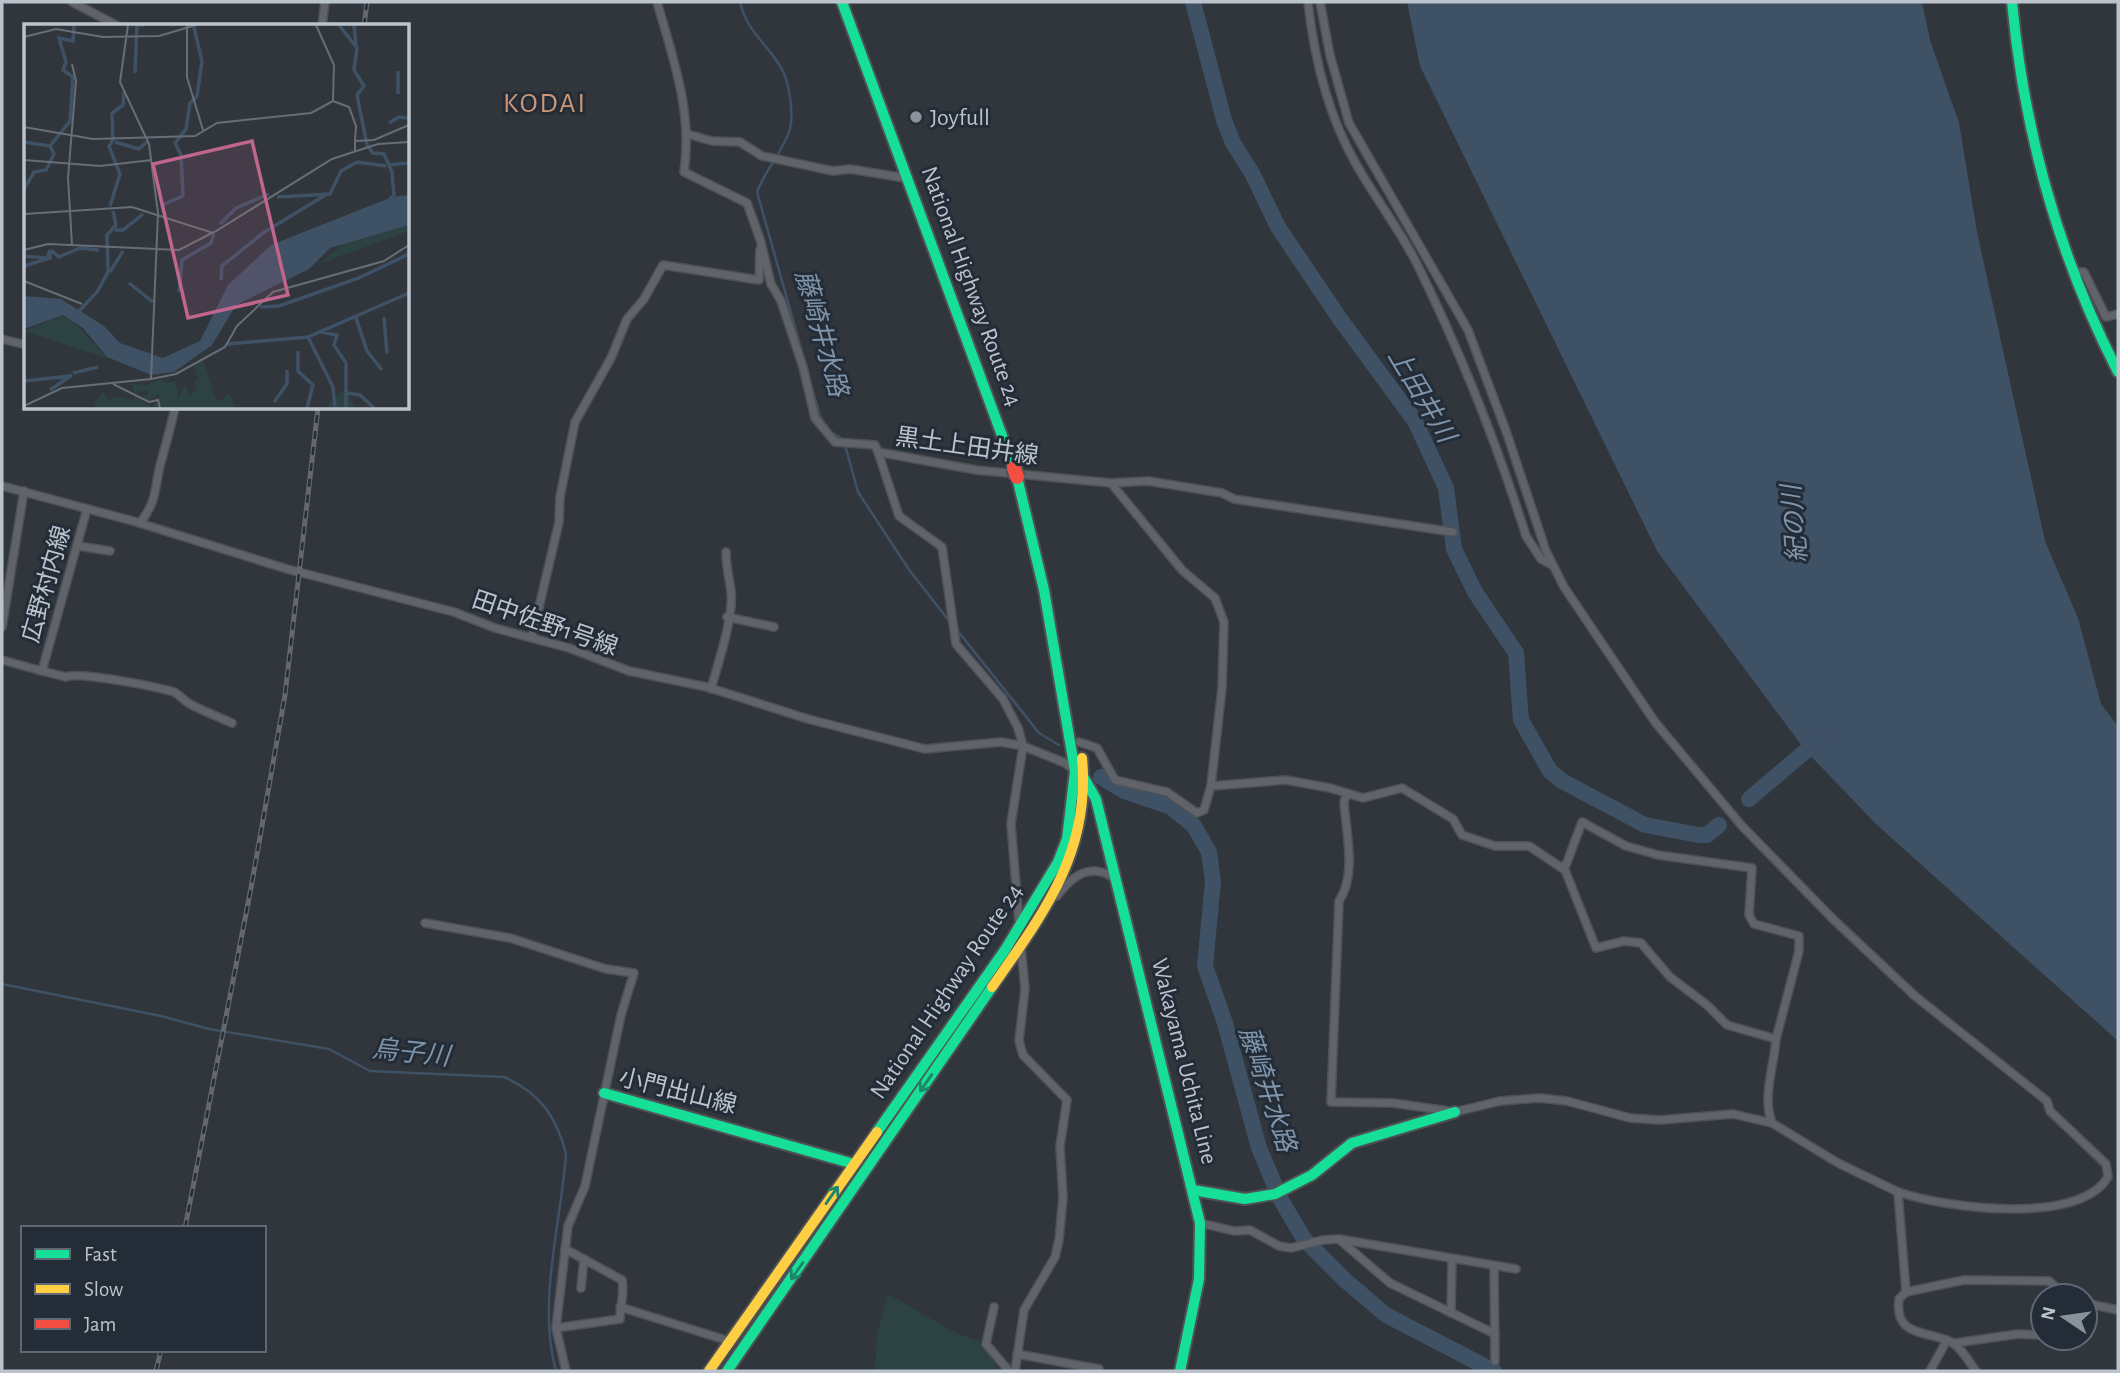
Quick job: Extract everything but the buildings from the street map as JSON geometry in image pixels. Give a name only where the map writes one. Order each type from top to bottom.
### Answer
[{"type":"main road","name":"National Highway Route 24","points":[[709,1371],[854,1164],[1061,882],[1075,849],[1080,775],[1079,742],[1016,473],[910,180],[842,2]]},
{"type":"main road","points":[[2012,2],[2027,113],[2044,183],[2073,272],[2118,372]]},
{"type":"main road","name":"National Highway Route 24","points":[[1044,590],[1080,775]]},
{"type":"main road","name":"Wakayama Uchita Line","points":[[1080,775],[1096,799],[1200,1223],[1202,1256],[1199,1292],[1180,1371]]},
{"type":"main road","name":"National Highway Route 24","points":[[727,1371],[1020,947],[1024,929]]},
{"type":"main road","name":"小門出山線","points":[[604,1093],[854,1164]]},
{"type":"main road","points":[[1193,1190],[1245,1199],[1275,1194],[1312,1175],[1352,1143],[1455,1112]]},
{"type":"street","points":[[72,2],[114,24]]},
{"type":"street","points":[[322,24],[326,2]]},
{"type":"street","points":[[657,2],[680,80],[687,134],[684,172],[747,203],[760,239],[771,285],[781,302],[803,367],[815,418],[835,442],[875,445],[878,452]]},
{"type":"street","points":[[1308,2],[1317,66],[1349,149],[1421,271],[1501,463],[1527,537],[1541,559],[1551,565]]},
{"type":"street","points":[[1320,2],[1330,55],[1349,123],[1468,330],[1506,431],[1551,565],[1655,722],[1742,826],[1834,920],[1915,996],[2047,1101],[2050,1111],[2106,1164],[2108,1177],[2093,1194],[2045,1208],[1962,1207],[1898,1192],[1838,1163],[1772,1123],[1733,1114],[1660,1121],[1630,1118],[1567,1101],[1539,1098],[1500,1101],[1455,1112],[1393,1104],[1331,1102],[1339,901],[1346,890],[1348,877],[1345,802],[1347,793]]},
{"type":"street","points":[[687,134],[712,142],[740,142],[762,156],[833,171],[850,169],[910,180]]},
{"type":"street","points":[[532,637],[559,522],[559,497],[575,422],[611,358],[627,319],[644,299],[663,265],[759,280],[760,239]]},
{"type":"street","points":[[2073,272],[2084,272],[2106,317],[2118,314]]},
{"type":"street","points":[[2,339],[24,344]]},
{"type":"street","points":[[139,523],[152,508],[157,493],[158,475],[174,410]]},
{"type":"street","name":"黒土上田井線","points":[[878,452],[948,467],[1111,483],[1148,481],[1222,493],[1234,499],[1449,532]]},
{"type":"street","name":"黒土上田井線","points":[[878,452],[899,516],[942,547],[956,644],[1003,699],[1018,728],[1023,746],[1012,824],[1024,929]]},
{"type":"street","points":[[1079,742],[1097,748],[1115,780],[1167,792],[1194,812],[1204,810],[1210,786],[1222,688],[1224,622],[1215,598],[1182,570],[1111,483]]},
{"type":"street","name":"田中佐野1号線","points":[[2,486],[139,523],[287,569],[454,612],[495,628],[569,648],[629,671],[710,689],[925,749],[1000,742],[1023,746],[1065,763],[1080,775]]},
{"type":"street","points":[[2,627],[24,491]]},
{"type":"street","name":"広野村内線","points":[[2,660],[42,671],[88,509]]},
{"type":"street","points":[[78,546],[110,551]]},
{"type":"street","points":[[710,689],[724,644],[731,592],[726,573],[726,552]]},
{"type":"street","points":[[727,617],[774,627]]},
{"type":"street","points":[[42,671],[66,677],[72,673],[97,679],[113,678],[175,692],[190,704],[232,723]]},
{"type":"street","points":[[1210,786],[1286,780],[1363,798],[1402,788],[1453,819],[1462,835],[1495,846],[1529,846],[1560,867],[1573,884],[1577,907],[1596,947],[1624,941],[1641,943],[1670,977],[1707,1005],[1727,1025],[1776,1039]]},
{"type":"street","points":[[1560,867],[1566,865],[1582,822],[1637,849],[1752,868],[1749,915],[1754,923],[1799,936],[1799,951],[1776,1039],[1776,1060],[1766,1104],[1772,1123]]},
{"type":"street","points":[[1024,929],[1070,880],[1081,873],[1095,870],[1117,880]]},
{"type":"street","points":[[425,923],[510,937],[606,969],[634,974],[604,1093]]},
{"type":"street","points":[[1015,1371],[1024,1310],[1055,1257],[1059,1240],[1063,1198],[1060,1146],[1067,1100],[1023,1055],[1019,1041],[1025,989],[1020,947]]},
{"type":"street","name":"小門出山線","points":[[566,1371],[556,1328],[568,1226],[585,1186],[604,1093]]},
{"type":"street","points":[[1898,1192],[1906,1292]]},
{"type":"street","points":[[1200,1223],[1234,1231],[1250,1230],[1279,1246],[1291,1248],[1339,1240],[1516,1269]]},
{"type":"street","points":[[1339,1240],[1390,1283],[1495,1334]]},
{"type":"street","points":[[556,1328],[620,1319],[620,1307],[625,1292],[622,1280],[565,1249]]},
{"type":"street","points":[[581,1288],[584,1259]]},
{"type":"street","points":[[1451,1313],[1452,1259]]},
{"type":"street","points":[[1494,1266],[1495,1361]]},
{"type":"street","points":[[2029,1334],[1951,1342],[1913,1332],[1905,1325],[1897,1310],[1899,1298],[1906,1292],[1965,1280],[2051,1282]]},
{"type":"street","points":[[2099,1306],[2118,1310]]},
{"type":"street","points":[[620,1307],[730,1342]]},
{"type":"street","points":[[994,1307],[986,1345],[1009,1371]]},
{"type":"street","points":[[1930,1371],[1951,1342]]},
{"type":"street","points":[[1951,1342],[1976,1371]]},
{"type":"street","points":[[1017,1354],[1099,1368]]},
{"type":"green space","points":[[888,1294],[956,1333],[979,1341],[1001,1371],[875,1371],[877,1333]]},
{"type":"water","name":"紀の川","points":[[1407,2],[1922,2],[1930,40],[1959,123],[1977,232],[2045,541],[2078,618],[2101,704],[2118,726],[2118,1041],[1876,824],[1805,750],[1657,551],[1420,66]]},
{"type":"waterway","name":"藤崎井水路","points":[[740,2],[747,21],[780,66],[788,87],[791,105],[790,129],[757,192],[820,416],[827,427]]},
{"type":"waterway","name":"上田井川","points":[[1193,2],[1224,120],[1233,143],[1252,173],[1278,227],[1340,319],[1415,421],[1446,488],[1454,549],[1475,592],[1516,653],[1521,720],[1550,771],[1562,781],[1645,825],[1699,835],[1707,835],[1719,825]]},
{"type":"waterway","name":"藤崎井水路","points":[[831,432],[841,438],[845,445],[858,492],[910,571],[950,622]]},
{"type":"waterway","name":"藤崎井水路","points":[[957,630],[1039,733],[1059,745]]},
{"type":"waterway","name":"上田井川","points":[[1749,799],[1821,738]]},
{"type":"waterway","name":"藤崎井水路","points":[[1101,777],[1124,791],[1171,807],[1194,826],[1209,852],[1213,881],[1205,966],[1225,1023],[1259,1148],[1281,1200],[1304,1239],[1346,1281],[1386,1315],[1494,1371]]},
{"type":"waterway","name":"烏子川","points":[[2,984],[161,1016],[209,1029],[329,1049],[370,1071],[504,1077],[517,1083],[537,1099],[552,1118],[566,1154],[549,1291],[551,1345],[556,1371]]},
{"type":"railway","points":[[364,24],[367,2]]},
{"type":"railway","points":[[185,1226],[251,888],[285,695],[318,410]]},
{"type":"railway","points":[[156,1371],[161,1352]]},
{"type":"traffic: fast","points":[[842,2],[1014,468]]},
{"type":"traffic: fast","points":[[2012,2],[2025,99],[2047,192],[2078,283],[2118,372]]},
{"type":"traffic: fast","points":[[877,1132],[1005,950],[1058,862],[1067,839],[1075,771],[1044,590],[1017,477]]},
{"type":"traffic: fast","points":[[1084,778],[1096,799],[1200,1223],[1199,1279],[1180,1371]]},
{"type":"traffic: fast","points":[[727,1371],[992,987]]},
{"type":"traffic: fast","points":[[604,1093],[854,1164]]},
{"type":"traffic: fast","points":[[1193,1190],[1245,1199],[1275,1194],[1312,1175],[1352,1143],[1455,1112]]},
{"type":"traffic: slow","points":[[992,987],[1045,907],[1071,853],[1083,792],[1082,758]]},
{"type":"traffic: slow","points":[[709,1371],[877,1132]]},
{"type":"traffic: jam","points":[[1014,468],[1017,477]]},
{"type":"place","name":"Joyfull","points":[[916,117]]},
{"type":"district","name":"KODAI","points":[[545,102]]}]
